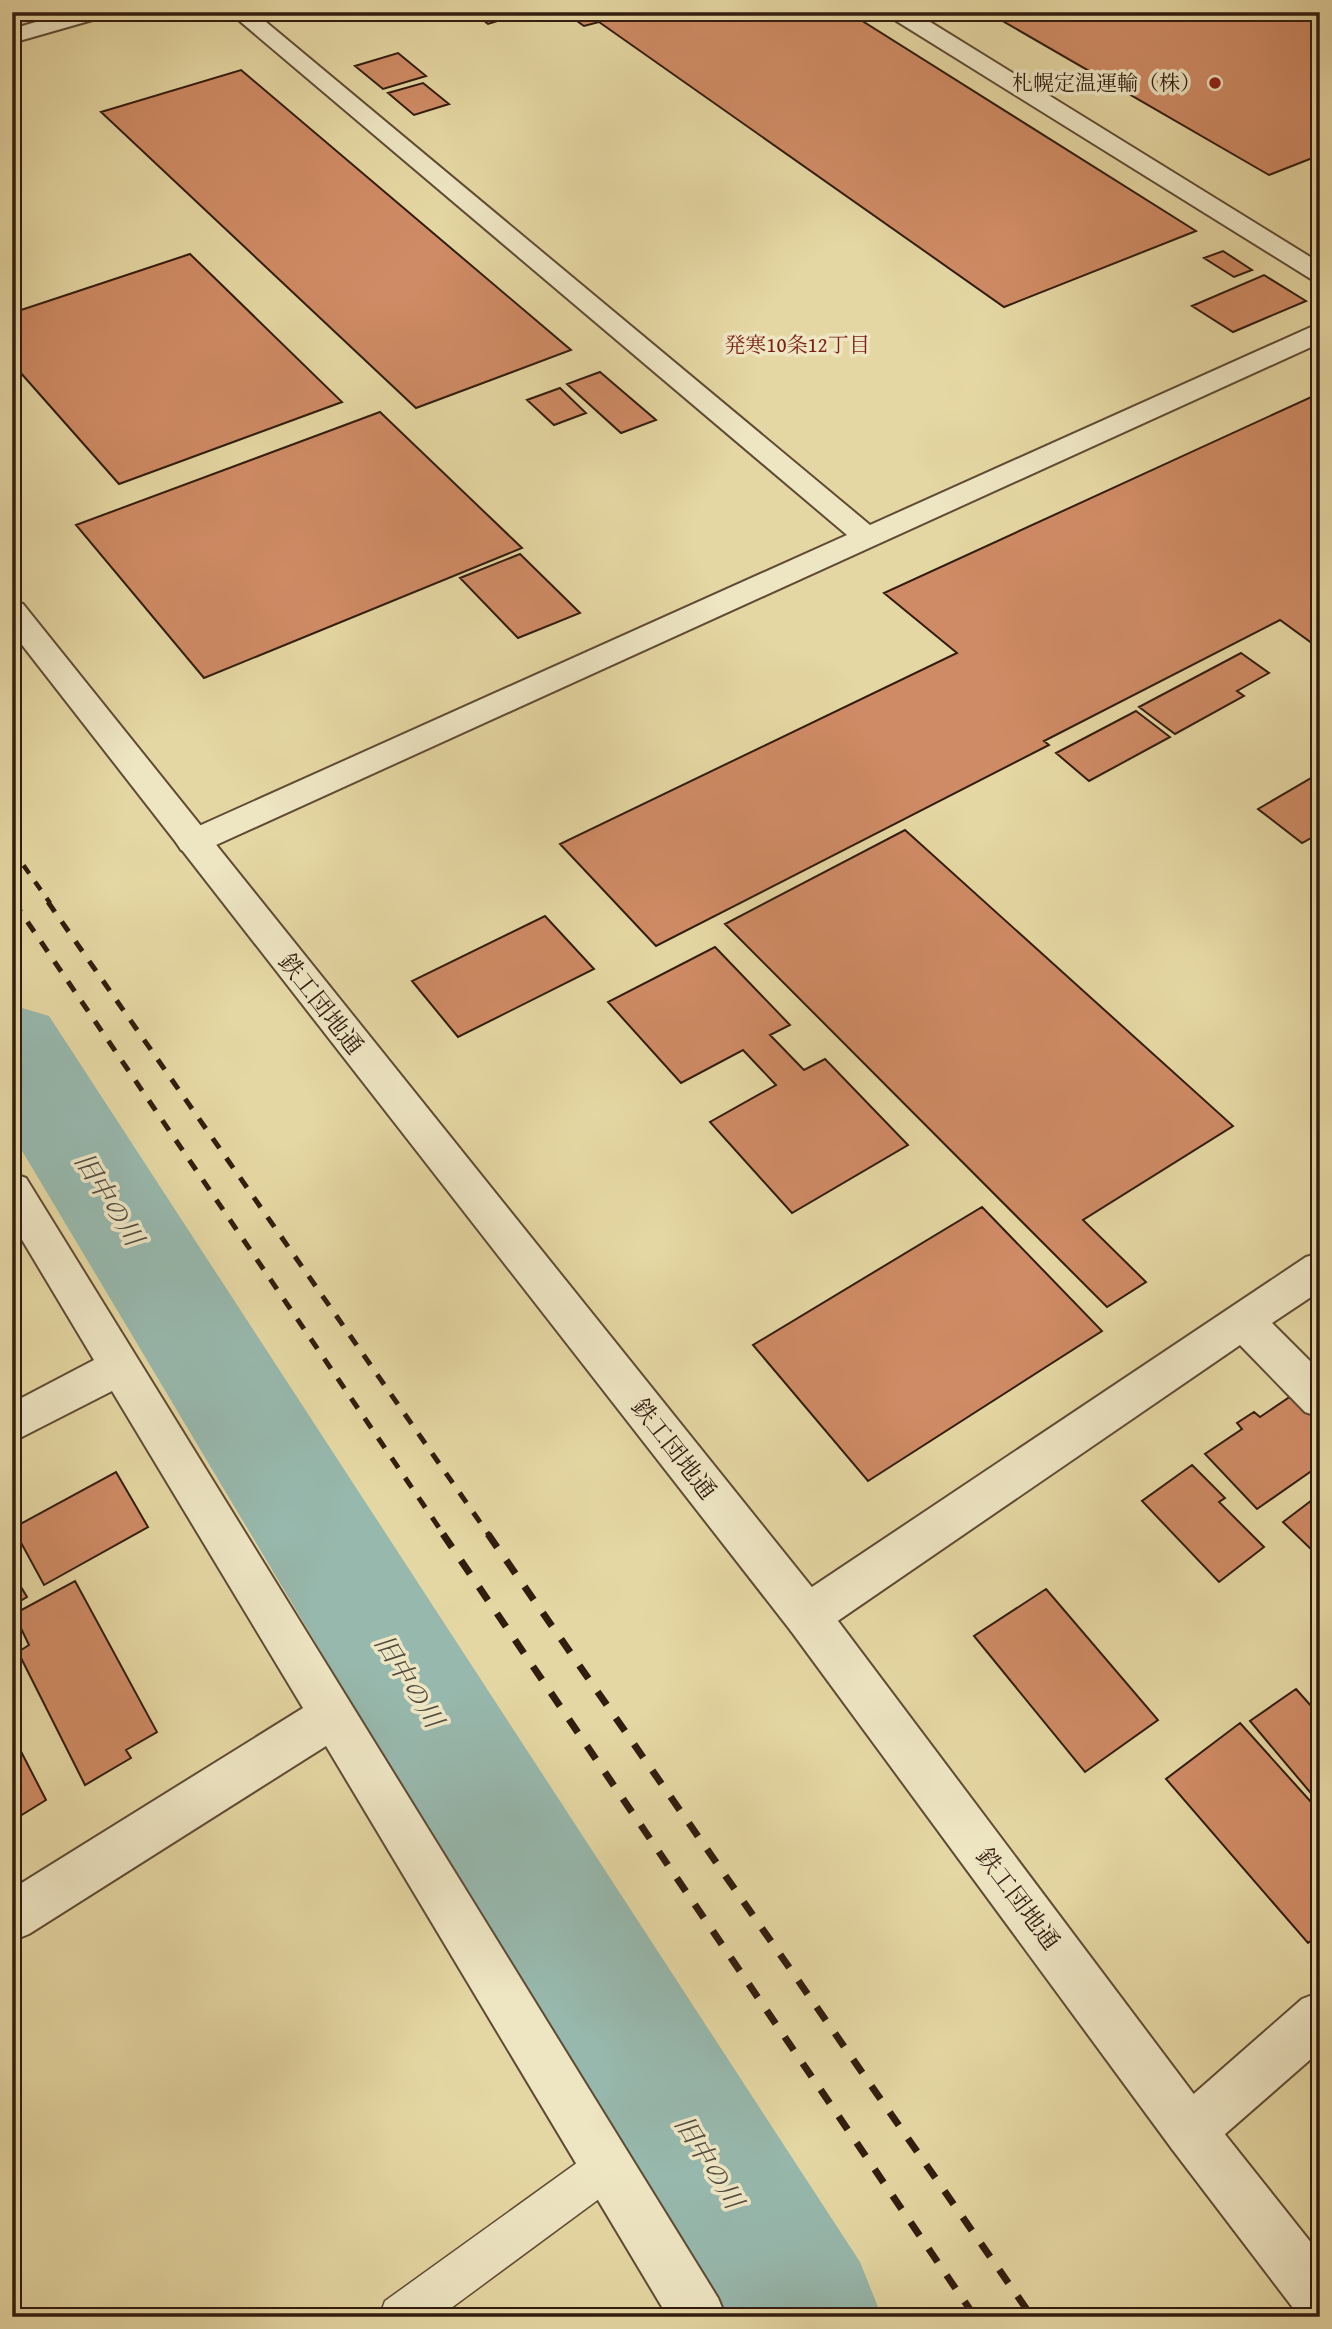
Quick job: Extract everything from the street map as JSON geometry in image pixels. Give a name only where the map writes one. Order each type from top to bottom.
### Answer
[{"type":"street","points":[[12,36],[95,12]]},
{"type":"street","points":[[240,12],[867,537]]},
{"type":"street","points":[[898,12],[1320,274]]},
{"type":"street","points":[[193,842],[1320,333]]},
{"type":"street","name":"鉄工団地通","points":[[12,611],[807,1616],[1190,2131],[1320,2298]]},
{"type":"street","points":[[12,1189],[699,2317]]},
{"type":"street","points":[[807,1616],[1320,1269]]},
{"type":"street","points":[[1243,1321],[1320,1399]]},
{"type":"street","points":[[12,1424],[120,1366]]},
{"type":"street","points":[[12,1917],[333,1715]]},
{"type":"street","points":[[1190,2131],[1320,2017]]},
{"type":"lane","points":[[401,2317],[607,2166]]},
{"type":"building","points":[[473,12],[524,12],[524,13],[488,24]]},
{"type":"building","points":[[564,12],[848,12],[1196,231],[1004,307],[599,22],[584,26]]},
{"type":"building","name":"札幌定温運輸（株）","points":[[987,12],[1320,12],[1320,155],[1269,175]]},
{"type":"building","points":[[398,53],[426,76],[383,89],[355,66]]},
{"type":"building","points":[[241,70],[571,350],[416,408],[101,112]]},
{"type":"building","points":[[423,83],[449,104],[414,115],[388,93]]},
{"type":"building","points":[[1223,251],[1252,270],[1234,277],[1204,258]]},
{"type":"building","points":[[190,254],[342,402],[119,484],[12,363],[12,313]]},
{"type":"building","points":[[1264,275],[1306,301],[1233,332],[1192,306]]},
{"type":"building","points":[[600,372],[656,420],[621,433],[567,384]]},
{"type":"building","points":[[560,388],[586,413],[554,425],[527,400]]},
{"type":"building","points":[[1320,393],[1320,649],[1280,620],[1044,741],[1049,745],[656,946],[560,844],[957,653],[884,593]]},
{"type":"building","points":[[380,412],[522,548],[204,678],[76,525]]},
{"type":"building","points":[[520,554],[580,613],[518,638],[460,578]]},
{"type":"building","points":[[1241,653],[1269,673],[1237,691],[1244,696],[1175,734],[1139,707]]},
{"type":"building","points":[[1136,711],[1170,737],[1089,781],[1056,753]]},
{"type":"building","points":[[1313,777],[1320,781],[1320,833],[1302,843],[1258,809]]},
{"type":"building","points":[[905,830],[1233,1126],[1083,1220],[1146,1282],[1107,1307],[725,924]]},
{"type":"building","points":[[545,916],[594,969],[458,1037],[412,981]]},
{"type":"building","points":[[715,947],[790,1025],[770,1035],[804,1070],[825,1059],[908,1145],[792,1213],[710,1122],[776,1085],[743,1050],[681,1083],[608,1002]]},
{"type":"building","points":[[982,1207],[1102,1331],[868,1481],[753,1345]]},
{"type":"building","points":[[1294,1394],[1320,1420],[1320,1465],[1257,1509],[1205,1454],[1242,1429],[1237,1423],[1254,1412],[1260,1417]]},
{"type":"building","points":[[1192,1465],[1225,1498],[1219,1502],[1264,1547],[1219,1582],[1142,1501]]},
{"type":"building","points":[[116,1472],[148,1527],[44,1585],[13,1528]]},
{"type":"building","points":[[1320,1494],[1320,1558],[1283,1522]]},
{"type":"building","points":[[12,1572],[27,1597],[12,1606]]},
{"type":"building","points":[[75,1581],[157,1732],[126,1750],[131,1758],[85,1785],[18,1652],[29,1645],[14,1614]]},
{"type":"building","points":[[1046,1589],[1158,1720],[1085,1772],[974,1636]]},
{"type":"building","points":[[1296,1689],[1320,1716],[1320,1804],[1250,1721]]},
{"type":"building","points":[[1240,1723],[1320,1812],[1320,1934],[1308,1943],[1166,1779]]},
{"type":"building","points":[[12,1734],[46,1800],[12,1821]]},
{"type":"waterway","name":"旧中の川","points":[[12,1044],[805,2317]]},
{"type":"railway","points":[[12,849],[50,903]]},
{"type":"railway","points":[[12,898],[16,903]]},
{"type":"railway","points":[[14,902],[444,1535]]},
{"type":"railway","points":[[48,902],[489,1535]]},
{"type":"railway","points":[[443,1534],[975,2317]]},
{"type":"railway","points":[[488,1534],[1032,2317]]},
{"type":"place","name":"札幌定温運輸（株）","points":[[1215,83]]},
{"type":"district","name":"発寒10条12丁目","points":[[797,345]]}]
